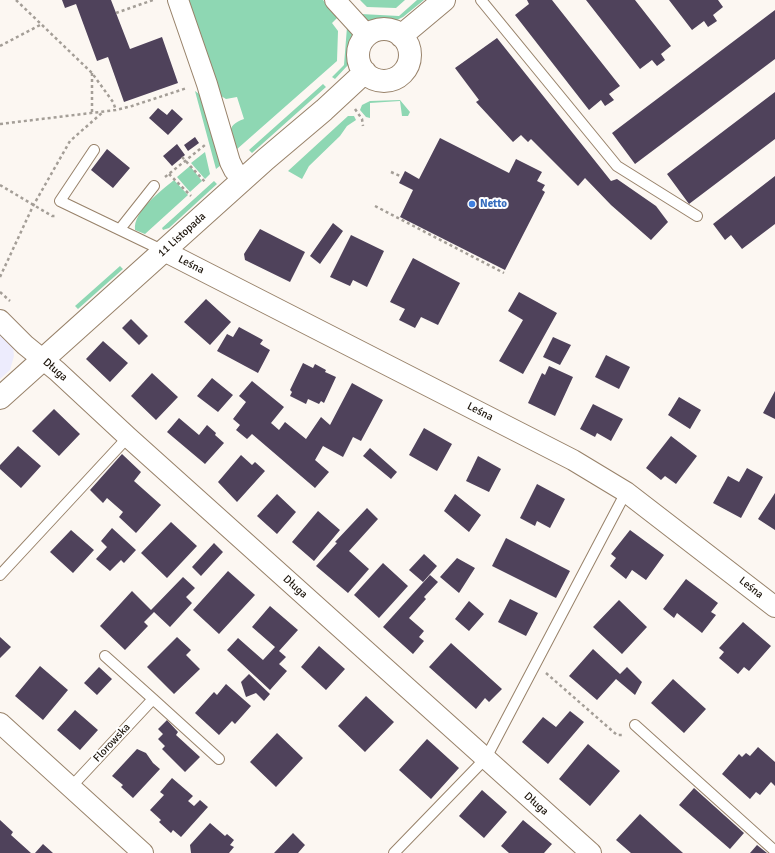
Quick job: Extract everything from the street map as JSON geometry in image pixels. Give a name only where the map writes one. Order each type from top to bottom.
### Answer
[{"type":"street","points":[[178,0],[208,84],[230,162],[234,170],[243,180]]},
{"type":"street","points":[[336,0],[367,35]]},
{"type":"street","points":[[401,36],[444,0]]},
{"type":"street","points":[[388,29],[401,36],[407,42],[410,51],[410,59],[406,68],[401,74],[392,79],[382,81],[373,78],[365,72],[360,65],[359,53],[362,42],[367,35],[373,31],[388,29]]},
{"type":"street","name":"11 Listopada","points":[[0,398],[365,72]]},
{"type":"street","name":"Leśna","points":[[164,251],[573,460],[626,492],[775,607]]},
{"type":"street","name":"Długa","points":[[0,320],[591,853]]},
{"type":"street","points":[[0,723],[143,853]]},
{"type":"lane","points":[[481,0],[617,166],[697,216]]},
{"type":"lane","points":[[94,150],[60,201],[164,251]]},
{"type":"lane","points":[[120,230],[154,186]]},
{"type":"lane","points":[[0,575],[128,437]]},
{"type":"lane","points":[[394,853],[486,758],[626,492]]},
{"type":"lane","points":[[105,656],[219,759]]},
{"type":"lane","name":"Florowska","points":[[71,787],[153,699]]},
{"type":"lane","points":[[635,725],[775,851]]},
{"type":"path","points":[[16,0],[92,73],[113,102],[116,110]]},
{"type":"path","points":[[116,13],[153,0]]},
{"type":"path","points":[[0,46],[42,24]]},
{"type":"path","points":[[92,73],[92,113]]},
{"type":"path","points":[[0,124],[116,110],[189,87]]},
{"type":"path","points":[[353,107],[362,119],[363,126]]},
{"type":"path","points":[[0,277],[34,206],[70,141],[103,112]]},
{"type":"path","points":[[154,186],[206,145]]},
{"type":"path","points":[[182,156],[206,183]]},
{"type":"path","points":[[391,172],[402,177]]},
{"type":"path","points":[[169,174],[192,196]]},
{"type":"path","points":[[0,185],[52,216],[65,217],[79,210]]},
{"type":"path","points":[[374,206],[504,273]]},
{"type":"path","points":[[535,664],[617,735],[646,735]]},
{"type":"shaded area","points":[[0,334],[13,347],[14,356],[10,370],[0,379]]},
{"type":"green space","points":[[188,0],[323,0],[338,17],[332,23],[338,31],[337,61],[236,150],[231,135],[231,128],[244,119],[237,97],[226,99],[221,96]]},
{"type":"green space","points":[[360,0],[405,0],[396,8],[367,7]]},
{"type":"green space","points":[[417,0],[424,0],[397,20],[366,20],[361,14],[399,16]]},
{"type":"green space","points":[[347,27],[352,34],[350,58],[348,65],[335,79],[332,77],[344,65]]},
{"type":"green space","points":[[323,84],[326,87],[252,153],[249,150]]},
{"type":"green space","points":[[195,91],[202,96],[221,165],[216,169]]},
{"type":"green space","points":[[400,100],[410,112],[408,116],[402,116],[400,101],[370,103],[370,118],[366,117],[360,110],[362,105],[370,101]]},
{"type":"green space","points":[[348,116],[354,116],[356,120],[347,126],[340,136],[309,166],[302,179],[288,171]]},
{"type":"green space","points":[[205,152],[210,174],[205,179],[191,163]]},
{"type":"green space","points":[[190,166],[202,181],[190,192],[177,177]]},
{"type":"green space","points":[[174,180],[188,195],[145,234],[135,230],[138,216],[143,209],[155,196]]},
{"type":"green space","points":[[214,181],[217,184],[169,228],[163,230],[162,228]]},
{"type":"green space","points":[[120,266],[123,269],[78,309],[75,306]]},
{"type":"building","points":[[62,0],[111,0],[130,49],[162,37],[178,83],[124,102],[108,57],[97,61],[76,4],[65,8]]},
{"type":"building","points":[[527,0],[552,0],[620,86],[609,94],[614,100],[605,106],[601,100],[589,110],[515,15],[529,4]]},
{"type":"building","points":[[586,0],[635,0],[671,46],[661,54],[665,60],[657,66],[652,60],[640,69]]},
{"type":"building","points":[[669,0],[718,0],[723,7],[713,15],[717,21],[708,27],[704,21],[692,30]]},
{"type":"building","points":[[775,10],[775,59],[635,164],[612,133]]},
{"type":"building","points":[[497,38],[611,181],[617,179],[656,206],[668,222],[651,240],[611,205],[585,178],[578,186],[531,139],[528,142],[521,135],[513,142],[476,102],[479,100],[455,68]]},
{"type":"building","points":[[775,92],[775,139],[689,204],[667,174]]},
{"type":"building","points":[[158,108],[167,115],[172,109],[183,119],[168,135],[149,118]]},
{"type":"building","points":[[195,137],[199,143],[188,151],[184,145]]},
{"type":"building","name":"Netto","points":[[440,138],[509,173],[516,159],[542,172],[537,181],[545,185],[542,190],[545,192],[505,270],[400,217],[413,190],[399,183],[405,171],[419,179]]},
{"type":"building","points":[[177,144],[185,155],[172,166],[163,156]]},
{"type":"building","points":[[107,149],[130,168],[113,188],[91,170]]},
{"type":"building","points":[[775,176],[775,224],[742,249],[731,235],[725,240],[713,224]]},
{"type":"building","points":[[333,223],[343,231],[320,264],[310,256]]},
{"type":"building","points":[[260,229],[305,252],[290,282],[245,260],[244,254]]},
{"type":"building","points":[[351,235],[384,251],[367,287],[353,280],[350,286],[330,277]]},
{"type":"building","points":[[413,258],[460,283],[438,325],[421,317],[415,328],[399,320],[405,309],[390,302]]},
{"type":"building","points":[[519,292],[557,313],[523,374],[499,361],[523,320],[508,311]]},
{"type":"building","points":[[206,299],[231,322],[210,345],[184,322]]},
{"type":"building","points":[[131,319],[148,336],[139,345],[122,328]]},
{"type":"building","points":[[239,327],[263,340],[260,344],[270,350],[258,373],[217,351],[227,334],[233,337]]},
{"type":"building","points":[[553,337],[571,345],[560,365],[543,357]]},
{"type":"building","points":[[103,341],[128,363],[110,382],[86,359]]},
{"type":"building","points":[[606,355],[630,367],[619,389],[595,377]]},
{"type":"building","points":[[303,363],[313,368],[315,364],[326,370],[325,372],[336,377],[324,403],[321,401],[319,404],[308,399],[306,404],[290,396],[292,392],[290,390]]},
{"type":"building","points":[[549,366],[573,377],[555,416],[528,403],[542,373],[545,375]]},
{"type":"building","points":[[152,373],[178,397],[156,420],[131,396]]},
{"type":"building","points":[[212,378],[233,395],[218,412],[197,396]]},
{"type":"building","points":[[252,381],[284,407],[271,423],[279,430],[285,422],[306,439],[321,417],[330,425],[352,383],[383,400],[361,441],[353,437],[343,457],[323,446],[315,460],[329,472],[315,488],[252,434],[247,439],[236,430],[240,425],[233,419],[246,402],[239,396]]},
{"type":"building","points":[[775,391],[775,419],[763,413]]},
{"type":"building","points":[[679,397],[701,410],[690,429],[668,415]]},
{"type":"building","points":[[593,404],[623,419],[611,441],[597,433],[595,437],[580,429]]},
{"type":"building","points":[[54,409],[80,434],[59,456],[32,431]]},
{"type":"building","points":[[179,418],[199,435],[207,425],[224,443],[205,464],[167,432]]},
{"type":"building","points":[[424,428],[452,444],[437,471],[409,455]]},
{"type":"building","points":[[671,436],[697,456],[676,484],[665,476],[661,480],[646,468]]},
{"type":"building","points":[[18,446],[41,466],[21,488],[0,469],[0,465]]},
{"type":"building","points":[[370,448],[397,472],[391,479],[363,456]]},
{"type":"building","points":[[122,454],[141,472],[134,481],[161,505],[136,533],[119,517],[123,512],[107,498],[103,503],[90,490]]},
{"type":"building","points":[[241,455],[252,465],[255,462],[265,471],[237,502],[218,482]]},
{"type":"building","points":[[478,456],[501,469],[489,492],[466,481]]},
{"type":"building","points":[[747,468],[763,477],[741,518],[713,503],[728,476],[739,482]]},
{"type":"building","points":[[537,484],[565,499],[550,528],[537,521],[535,526],[520,518]]},
{"type":"building","points":[[775,493],[775,530],[758,519]]},
{"type":"building","points":[[277,494],[296,512],[277,534],[257,516]]},
{"type":"building","points":[[455,494],[481,515],[469,532],[444,511]]},
{"type":"building","points":[[367,508],[378,519],[349,551],[369,569],[348,593],[316,566],[337,543],[335,542]]},
{"type":"building","points":[[318,511],[340,530],[314,561],[292,542]]},
{"type":"building","points":[[171,522],[197,546],[167,578],[141,553]]},
{"type":"building","points":[[112,528],[136,550],[124,563],[121,560],[110,571],[96,559],[107,547],[101,541]]},
{"type":"building","points":[[71,530],[94,550],[73,573],[50,552]]},
{"type":"building","points":[[630,530],[664,555],[646,580],[632,570],[626,579],[610,566],[616,558],[611,554]]},
{"type":"building","points":[[506,538],[570,571],[556,598],[492,566]]},
{"type":"building","points":[[214,543],[223,552],[201,576],[192,567]]},
{"type":"building","points":[[424,554],[437,566],[423,582],[409,570]]},
{"type":"building","points":[[457,558],[475,568],[459,593],[440,577]]},
{"type":"building","points":[[383,563],[408,586],[379,618],[354,595]]},
{"type":"building","points":[[228,571],[255,595],[219,634],[193,610]]},
{"type":"building","points":[[430,575],[438,582],[424,597],[426,599],[409,618],[424,631],[419,637],[424,641],[413,654],[383,627]]},
{"type":"building","points":[[183,577],[195,588],[186,597],[192,603],[170,627],[154,612],[144,622],[148,626],[125,650],[100,626],[132,591],[151,610]]},
{"type":"building","points":[[686,579],[718,603],[711,612],[716,615],[702,633],[677,613],[674,618],[663,609]]},
{"type":"building","points":[[510,599],[538,613],[526,636],[498,622]]},
{"type":"building","points":[[619,600],[647,627],[622,654],[593,627]]},
{"type":"building","points":[[469,601],[484,614],[469,631],[455,619]]},
{"type":"building","points":[[270,606],[298,630],[279,651],[286,657],[279,664],[287,671],[270,690],[227,650],[238,638],[263,660],[275,647],[252,627]]},
{"type":"building","points":[[743,622],[771,646],[749,671],[744,667],[738,674],[719,658],[724,652],[719,648]]},
{"type":"building","points":[[0,637],[11,647],[0,658]]},
{"type":"building","points":[[177,637],[191,650],[186,655],[200,669],[174,694],[147,667]]},
{"type":"building","points":[[451,643],[502,689],[489,702],[485,698],[476,709],[429,667]]},
{"type":"building","points":[[319,646],[345,669],[326,690],[301,667]]},
{"type":"building","points":[[593,649],[620,674],[627,667],[642,682],[635,695],[616,679],[597,700],[569,676]]},
{"type":"building","points":[[40,666],[68,690],[43,720],[15,696]]},
{"type":"building","points":[[99,667],[112,679],[97,695],[84,683]]},
{"type":"building","points":[[249,674],[270,694],[264,701],[256,693],[246,697],[241,682]]},
{"type":"building","points":[[673,679],[706,709],[684,733],[651,703]]},
{"type":"building","points":[[226,684],[251,706],[235,724],[232,721],[219,735],[195,713],[214,692],[217,695]]},
{"type":"building","points":[[366,696],[394,722],[365,752],[338,726]]},
{"type":"building","points":[[75,710],[98,730],[80,750],[57,730]]},
{"type":"building","points":[[570,711],[584,722],[548,764],[522,742],[543,717],[556,727]]},
{"type":"building","points":[[167,720],[178,732],[176,735],[200,757],[185,772],[162,749],[165,746],[158,739],[163,734],[158,729]]},
{"type":"building","points":[[277,733],[303,758],[276,787],[250,762]]},
{"type":"building","points":[[427,739],[459,768],[431,799],[399,770]]},
{"type":"building","points":[[588,744],[620,771],[590,806],[559,779]]},
{"type":"building","points":[[758,747],[775,762],[775,786],[771,782],[760,795],[756,792],[750,799],[722,774],[739,754],[742,757],[746,753],[750,756]]},
{"type":"building","points":[[137,749],[146,753],[153,763],[160,769],[133,798],[121,787],[123,785],[112,776]]},
{"type":"building","points":[[172,778],[193,796],[188,801],[194,806],[200,800],[208,807],[181,837],[173,830],[171,833],[159,822],[161,820],[150,810],[164,795],[160,792]]},
{"type":"building","points":[[694,788],[744,833],[730,849],[679,805]]},
{"type":"building","points":[[482,790],[507,812],[484,838],[459,816]]},
{"type":"building","points":[[640,814],[683,853],[631,853],[616,840]]},
{"type":"building","points":[[0,820],[13,832],[11,835],[31,853],[0,853]]},
{"type":"building","points":[[523,820],[552,844],[544,853],[509,853],[501,846]]},
{"type":"building","points":[[210,823],[225,836],[227,834],[234,840],[230,845],[234,847],[229,853],[191,853],[190,845]]},
{"type":"building","points":[[293,833],[305,845],[298,853],[274,853]]},
{"type":"building","points":[[43,844],[53,853],[35,853]]},
{"type":"building","points":[[757,845],[767,853],[750,853]]},
{"type":"place","name":"Netto","points":[[472,204]]}]
